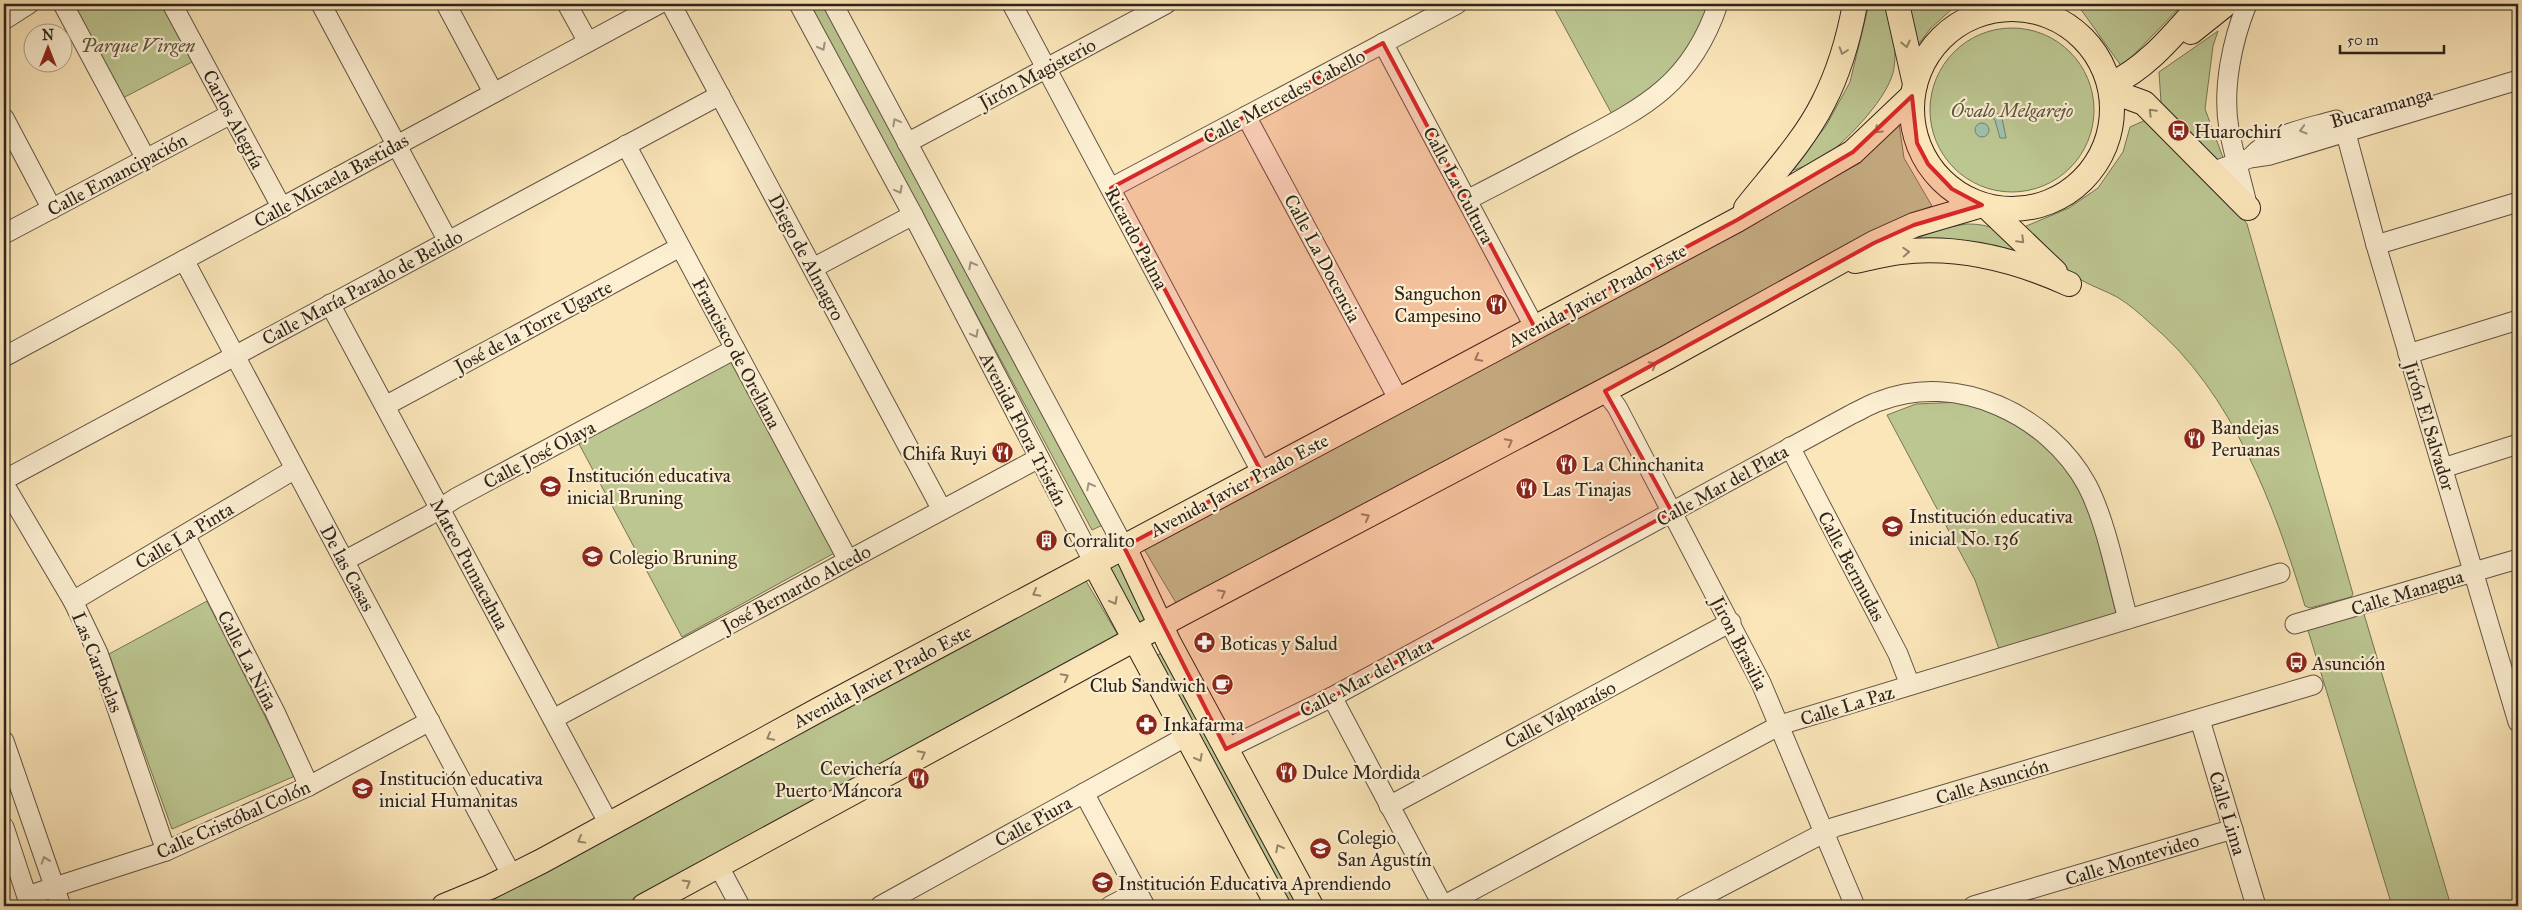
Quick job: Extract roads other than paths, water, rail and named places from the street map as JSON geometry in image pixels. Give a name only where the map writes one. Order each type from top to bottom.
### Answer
[{"type":"main road","points":[[1737,220],[1793,148],[1823,103],[1843,52],[1855,4]]},
{"type":"main road","points":[[1897,4],[1914,90]]},
{"type":"main road","points":[[2110,88],[2136,71],[2161,49],[2201,4]]},
{"type":"main road","points":[[2161,49],[2192,32],[2226,4]]},
{"type":"main road","points":[[644,906],[1161,625],[1605,391],[1893,234],[1914,225],[1984,205],[2011,209],[2036,206],[2060,197],[2080,182],[2096,163],[2107,141],[2112,116],[2110,88],[2100,62],[2089,45],[2056,11],[2000,10],[1969,20],[1955,27],[1937,43],[1923,62],[1914,90],[1912,120],[1917,143],[1928,164],[1952,189],[1984,205],[2069,284],[2038,270],[2006,260],[1955,251],[1901,252],[1849,262],[1809,280]]},
{"type":"main road","points":[[2110,88],[2144,103],[2248,208]]},
{"type":"main road","name":"Avenida Javier Prado Este","points":[[444,906],[512,876],[1737,220],[1853,152],[1914,90]]},
{"type":"main road","name":"Avenida Flora Tristán","points":[[1124,547],[1161,625],[1311,906]]},
{"type":"main road","name":"Avenida Flora Tristán","points":[[1094,563],[1278,906]]},
{"type":"street","points":[[4,20],[29,4]]},
{"type":"street","points":[[63,4],[146,159]]},
{"type":"street","name":"Carlos Alegría","points":[[172,4],[282,208]]},
{"type":"street","points":[[321,4],[448,241]]},
{"type":"street","points":[[446,4],[494,92]]},
{"type":"street","points":[[567,4],[588,42]]},
{"type":"street","name":"Calle Micaela Bastidas","points":[[4,357],[659,4]]},
{"type":"street","name":"Diego de Almagro","points":[[671,4],[942,510]]},
{"type":"street","name":"Avenida Flora Tristán","points":[[799,4],[913,215],[1094,563]]},
{"type":"street","name":"Avenida Flora Tristán","points":[[833,4],[1124,547]]},
{"type":"street","name":"Ricardo Palma","points":[[1012,4],[1262,473]]},
{"type":"street","name":"Jirón Magisterio","points":[[907,142],[1166,4]]},
{"type":"street","name":"Calle Mercedes Cabello","points":[[1111,188],[1457,4]]},
{"type":"street","points":[[1467,200],[1625,118],[1653,100],[1676,78],[1694,56],[1708,31],[1718,4]]},
{"type":"street","points":[[2247,4],[2232,57],[2228,85],[2229,127],[2243,160],[2248,208]]},
{"type":"street","name":"Calle La Cultura","points":[[1384,43],[1535,328]]},
{"type":"street","name":"Bucaramanga","points":[[2243,160],[2276,137],[2518,67]]},
{"type":"street","name":"Bucaramanga","points":[[2212,172],[2243,160],[2270,155],[2345,130],[2518,80]]},
{"type":"street","name":"Calle María Parado de Belido","points":[[4,480],[720,95]]},
{"type":"street","name":"Calle Emancipación","points":[[4,234],[231,114]]},
{"type":"street","name":"Calle La Docencia","points":[[1246,116],[1399,400]]},
{"type":"street","points":[[4,118],[52,209]]},
{"type":"street","name":"Jirón El Salvador","points":[[2345,130],[2376,245],[2474,572],[2511,677],[2518,722]]},
{"type":"street","name":"Francisco de Orellana","points":[[626,145],[848,560]]},
{"type":"street","points":[[2376,245],[2518,202]]},
{"type":"street","points":[[813,268],[913,215]]},
{"type":"street","name":"José de la Torre Ugarte","points":[[385,406],[680,247]]},
{"type":"street","name":"De las Casas","points":[[184,260],[512,876]]},
{"type":"street","name":"Mateo Pumacahua","points":[[330,304],[609,824]]},
{"type":"street","points":[[2408,354],[2518,320]]},
{"type":"street","name":"Calle José Olaya","points":[[344,561],[735,349]]},
{"type":"street","name":"Jiron Brasilia","points":[[1605,391],[1617,407],[1731,622],[1780,725],[1855,906]]},
{"type":"street","name":"Calle Mar del Plata","points":[[1226,749],[1332,697],[1790,447],[1880,401],[1907,395],[1934,393],[1978,398],[2010,410],[2051,438],[2071,461],[2087,486],[2095,504],[2128,619]]},
{"type":"street","points":[[2443,468],[2518,444]]},
{"type":"street","name":"Calle Bermudas","points":[[1790,447],[1898,654],[1910,685]]},
{"type":"street","name":"José Bernardo Alcedo","points":[[553,719],[1039,458]]},
{"type":"street","name":"Calle La Pinta","points":[[73,601],[296,469]]},
{"type":"street","name":"Las Carabelas","points":[[4,484],[73,601],[98,653],[166,851]]},
{"type":"street","name":"Calle La Niña","points":[[185,534],[275,712],[309,786]]},
{"type":"street","name":"Calle Managua","points":[[2295,624],[2518,559]]},
{"type":"street","name":"Calle La Paz","points":[[1443,906],[1780,725],[2280,573]]},
{"type":"street","name":"Calle Valparaíso","points":[[1389,806],[1731,622]]},
{"type":"street","name":"Calle Asunción","points":[[1684,906],[1824,832],[2313,685]]},
{"type":"street","points":[[1332,697],[1443,906]]},
{"type":"street","name":"Calle Lima","points":[[2200,720],[2256,906]]},
{"type":"street","name":"Calle Cristóbal Colón","points":[[29,901],[55,887],[166,851],[309,786],[430,721]]},
{"type":"street","name":"Calle Piura","points":[[880,906],[1187,736]]},
{"type":"street","points":[[4,741],[61,906]]},
{"type":"street","points":[[1084,793],[1141,899],[1110,906]]},
{"type":"street","points":[[4,827],[29,901]]},
{"type":"street","name":"Calle Montevideo","points":[[1973,906],[2233,828]]},
{"type":"street","points":[[718,865],[740,906]]},
{"type":"place","name":"Huarochirí","points":[[2178,131]]},
{"type":"place","name":"Sanguchon Campesino","points":[[1497,304]]},
{"type":"place","name":"Bandejas Peruanas","points":[[2195,438]]},
{"type":"place","name":"Chifa Ruyi","points":[[1003,453]]},
{"type":"place","name":"La Chinchanita","points":[[1566,464]]},
{"type":"place","name":"Institución educativa inicial Bruning","points":[[551,486]]},
{"type":"place","name":"Las Tinajas","points":[[1526,489]]},
{"type":"place","name":"Institución educativa inicial No. 136","points":[[1893,527]]},
{"type":"place","name":"Corralito","points":[[1047,540]]},
{"type":"place","name":"Colegio Bruning","points":[[593,557]]},
{"type":"place","name":"Boticas y Salud","points":[[1204,643]]},
{"type":"place","name":"Asunción","points":[[2296,663]]},
{"type":"place","name":"Club Sandwich","points":[[1222,685]]},
{"type":"place","name":"Inkafarma","points":[[1147,724]]},
{"type":"place","name":"Dulce Mordida","points":[[1286,772]]},
{"type":"place","name":"Cevichería Puerto Máncora","points":[[918,779]]},
{"type":"place","name":"Institución educativa inicial Humanitas","points":[[363,789]]},
{"type":"place","name":"Colegio San Agustín","points":[[1321,848]]},
{"type":"place","name":"Institución Educativa Aprendiendo","points":[[1102,883]]},
{"type":"park label","name":"Parque Virgen","points":[[138,45]]},
{"type":"park label","name":"Óvalo Melgarejo","points":[[2012,110]]}]
